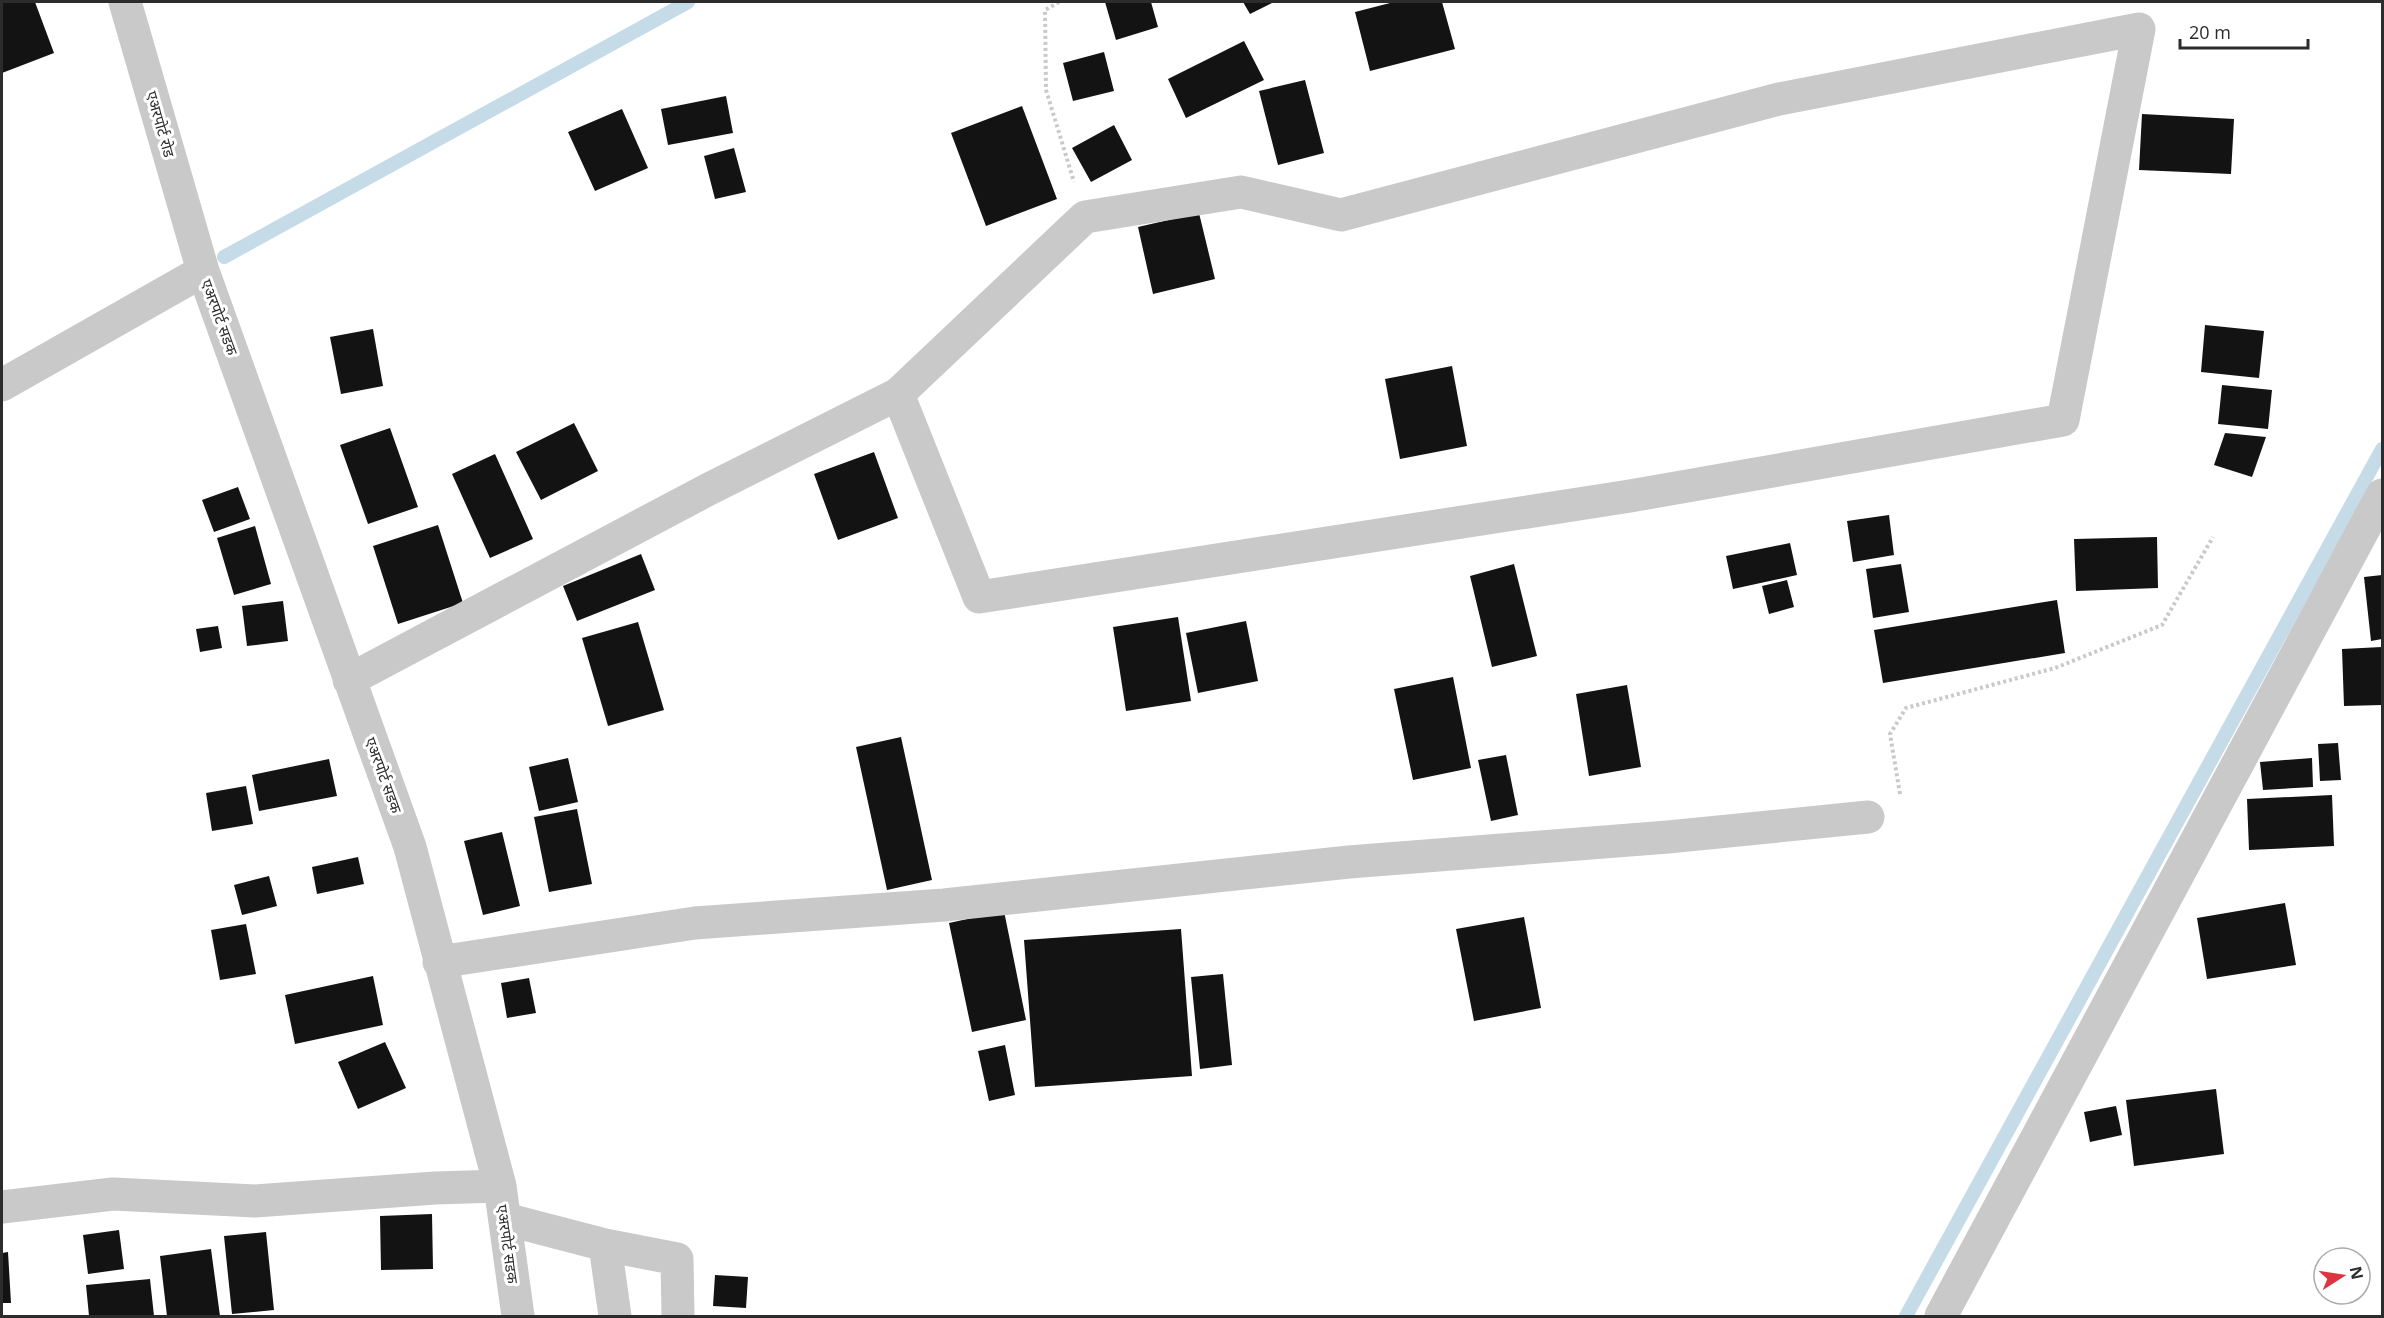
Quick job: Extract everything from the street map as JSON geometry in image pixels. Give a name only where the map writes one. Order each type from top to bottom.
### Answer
[{"type":"street","name":"एअरपोर्ट रोड","points":[[125,2],[200,259]]},
{"type":"street","points":[[349,680],[706,490],[898,394],[1085,217],[1241,192],[1341,215],[1779,99],[2139,29],[2063,420],[1630,496],[979,597],[898,394]]},
{"type":"street","points":[[2,386],[200,259]]},
{"type":"street","name":"एअरपोर्ट सडक","points":[[200,259],[410,847],[500,1186],[518,1317]]},
{"type":"street","points":[[1941,1317],[2382,495]]},
{"type":"street","points":[[439,962],[695,923],[944,904],[1350,862],[1657,838],[1868,817]]},
{"type":"street","points":[[2,1207],[113,1194],[255,1201],[435,1188],[500,1186]]},
{"type":"street","points":[[505,1219],[605,1245],[677,1259],[678,1317]]},
{"type":"street","points":[[605,1245],[615,1317]]},
{"type":"path","points":[[1059,2],[1045,10],[1046,90],[1085,217]]},
{"type":"path","points":[[1868,817],[1901,798],[1890,734],[1906,708],[2055,668],[2162,625],[2213,537]]},
{"type":"building","points":[[2,2],[35,2],[54,53],[2,73]]},
{"type":"building","points":[[1105,2],[1151,2],[1158,27],[1116,40]]},
{"type":"building","points":[[1243,2],[1274,2],[1250,14]]},
{"type":"building","points":[[1394,2],[1442,2],[1455,49],[1370,71],[1355,12]]},
{"type":"building","points":[[1244,41],[1264,80],[1186,118],[1168,79]]},
{"type":"building","points":[[1104,52],[1114,91],[1073,101],[1063,63]]},
{"type":"building","points":[[1305,80],[1324,153],[1278,165],[1259,91]]},
{"type":"building","points":[[726,96],[733,133],[668,145],[661,109]]},
{"type":"building","points":[[1022,106],[1057,199],[986,226],[951,133]]},
{"type":"building","points":[[622,109],[648,168],[595,191],[568,132]]},
{"type":"building","points":[[2142,114],[2234,119],[2231,174],[2139,170]]},
{"type":"building","points":[[1114,125],[1132,160],[1091,182],[1072,148]]},
{"type":"building","points":[[734,148],[746,192],[715,199],[704,156]]},
{"type":"building","points":[[1199,213],[1215,279],[1153,294],[1138,227]]},
{"type":"building","points":[[2205,325],[2264,331],[2259,378],[2201,372]]},
{"type":"building","points":[[373,329],[383,386],[341,394],[330,337]]},
{"type":"building","points":[[1452,366],[1467,446],[1400,459],[1385,379]]},
{"type":"building","points":[[2222,385],[2272,390],[2268,429],[2218,424]]},
{"type":"building","points":[[574,423],[598,471],[541,500],[516,452]]},
{"type":"building","points":[[390,428],[418,507],[368,524],[340,445]]},
{"type":"building","points":[[2225,433],[2266,437],[2252,477],[2214,465]]},
{"type":"building","points":[[874,452],[898,518],[838,540],[814,474]]},
{"type":"building","points":[[495,454],[533,539],[490,558],[452,474]]},
{"type":"building","points":[[238,487],[250,519],[214,532],[202,500]]},
{"type":"building","points":[[1889,515],[1894,555],[1853,562],[1847,521]]},
{"type":"building","points":[[438,525],[463,603],[398,624],[373,546]]},
{"type":"building","points":[[255,526],[271,584],[234,595],[217,538]]},
{"type":"building","points":[[2157,537],[2158,588],[2076,591],[2074,539]]},
{"type":"building","points":[[1790,543],[1797,575],[1733,589],[1726,556]]},
{"type":"building","points":[[641,554],[655,590],[577,621],[563,586]]},
{"type":"building","points":[[1514,564],[1537,656],[1492,667],[1470,576]]},
{"type":"building","points":[[1901,564],[1909,612],[1873,618],[1866,569]]},
{"type":"building","points":[[2382,575],[2382,639],[2371,641],[2364,577]]},
{"type":"building","points":[[1787,580],[1794,607],[1769,614],[1762,586]]},
{"type":"building","points":[[2057,600],[2065,653],[1883,683],[1874,630]]},
{"type":"building","points":[[283,601],[288,641],[247,646],[242,606]]},
{"type":"building","points":[[1178,617],[1191,701],[1126,711],[1113,627]]},
{"type":"building","points":[[1246,621],[1258,681],[1198,693],[1186,633]]},
{"type":"building","points":[[638,622],[664,710],[608,726],[582,638]]},
{"type":"building","points":[[218,626],[222,648],[200,652],[196,629]]},
{"type":"building","points":[[2382,647],[2382,705],[2344,706],[2342,649]]},
{"type":"building","points":[[1453,677],[1471,768],[1413,780],[1394,689]]},
{"type":"building","points":[[1627,685],[1641,767],[1589,776],[1576,694]]},
{"type":"building","points":[[901,737],[932,880],[887,890],[856,747]]},
{"type":"building","points":[[2338,743],[2341,780],[2320,781],[2318,744]]},
{"type":"building","points":[[1506,755],[1518,815],[1491,821],[1478,760]]},
{"type":"building","points":[[568,758],[578,802],[539,811],[529,767]]},
{"type":"building","points":[[2312,758],[2313,787],[2263,790],[2260,762]]},
{"type":"building","points":[[329,759],[337,796],[259,811],[252,775]]},
{"type":"building","points":[[246,786],[253,824],[212,831],[206,793]]},
{"type":"building","points":[[2332,795],[2334,846],[2249,850],[2247,799]]},
{"type":"building","points":[[577,809],[592,884],[549,892],[534,817]]},
{"type":"building","points":[[502,832],[520,906],[483,915],[464,841]]},
{"type":"building","points":[[358,857],[364,884],[317,894],[312,867]]},
{"type":"building","points":[[269,876],[277,906],[242,915],[234,885]]},
{"type":"building","points":[[2285,903],[2296,965],[2207,979],[2197,918]]},
{"type":"building","points":[[1004,911],[1026,1020],[972,1032],[949,923]]},
{"type":"building","points":[[1524,917],[1541,1008],[1474,1021],[1456,929]]},
{"type":"building","points":[[246,924],[256,974],[220,980],[211,930]]},
{"type":"building","points":[[1181,929],[1192,1076],[1035,1087],[1024,940]]},
{"type":"building","points":[[1223,974],[1232,1065],[1200,1069],[1191,977]]},
{"type":"building","points":[[373,976],[383,1025],[295,1044],[285,995]]},
{"type":"building","points":[[529,978],[536,1013],[507,1018],[501,983]]},
{"type":"building","points":[[385,1042],[406,1088],[358,1109],[338,1062]]},
{"type":"building","points":[[1005,1045],[1015,1095],[989,1101],[978,1051]]},
{"type":"building","points":[[2216,1089],[2224,1154],[2134,1166],[2126,1100]]},
{"type":"building","points":[[2116,1106],[2122,1135],[2090,1142],[2084,1112]]},
{"type":"building","points":[[432,1214],[433,1269],[381,1270],[380,1216]]},
{"type":"building","points":[[119,1230],[124,1269],[88,1274],[83,1235]]},
{"type":"building","points":[[266,1232],[274,1310],[232,1314],[224,1236]]},
{"type":"building","points":[[211,1249],[220,1316],[167,1316],[160,1256]]},
{"type":"building","points":[[8,1252],[11,1303],[2,1303],[2,1253]]},
{"type":"building","points":[[715,1275],[748,1277],[746,1308],[713,1306]]},
{"type":"building","points":[[150,1279],[154,1316],[89,1316],[86,1285]]},
{"type":"waterway","points":[[224,257],[688,2]]},
{"type":"waterway","points":[[1906,1316],[2382,449]]}]
